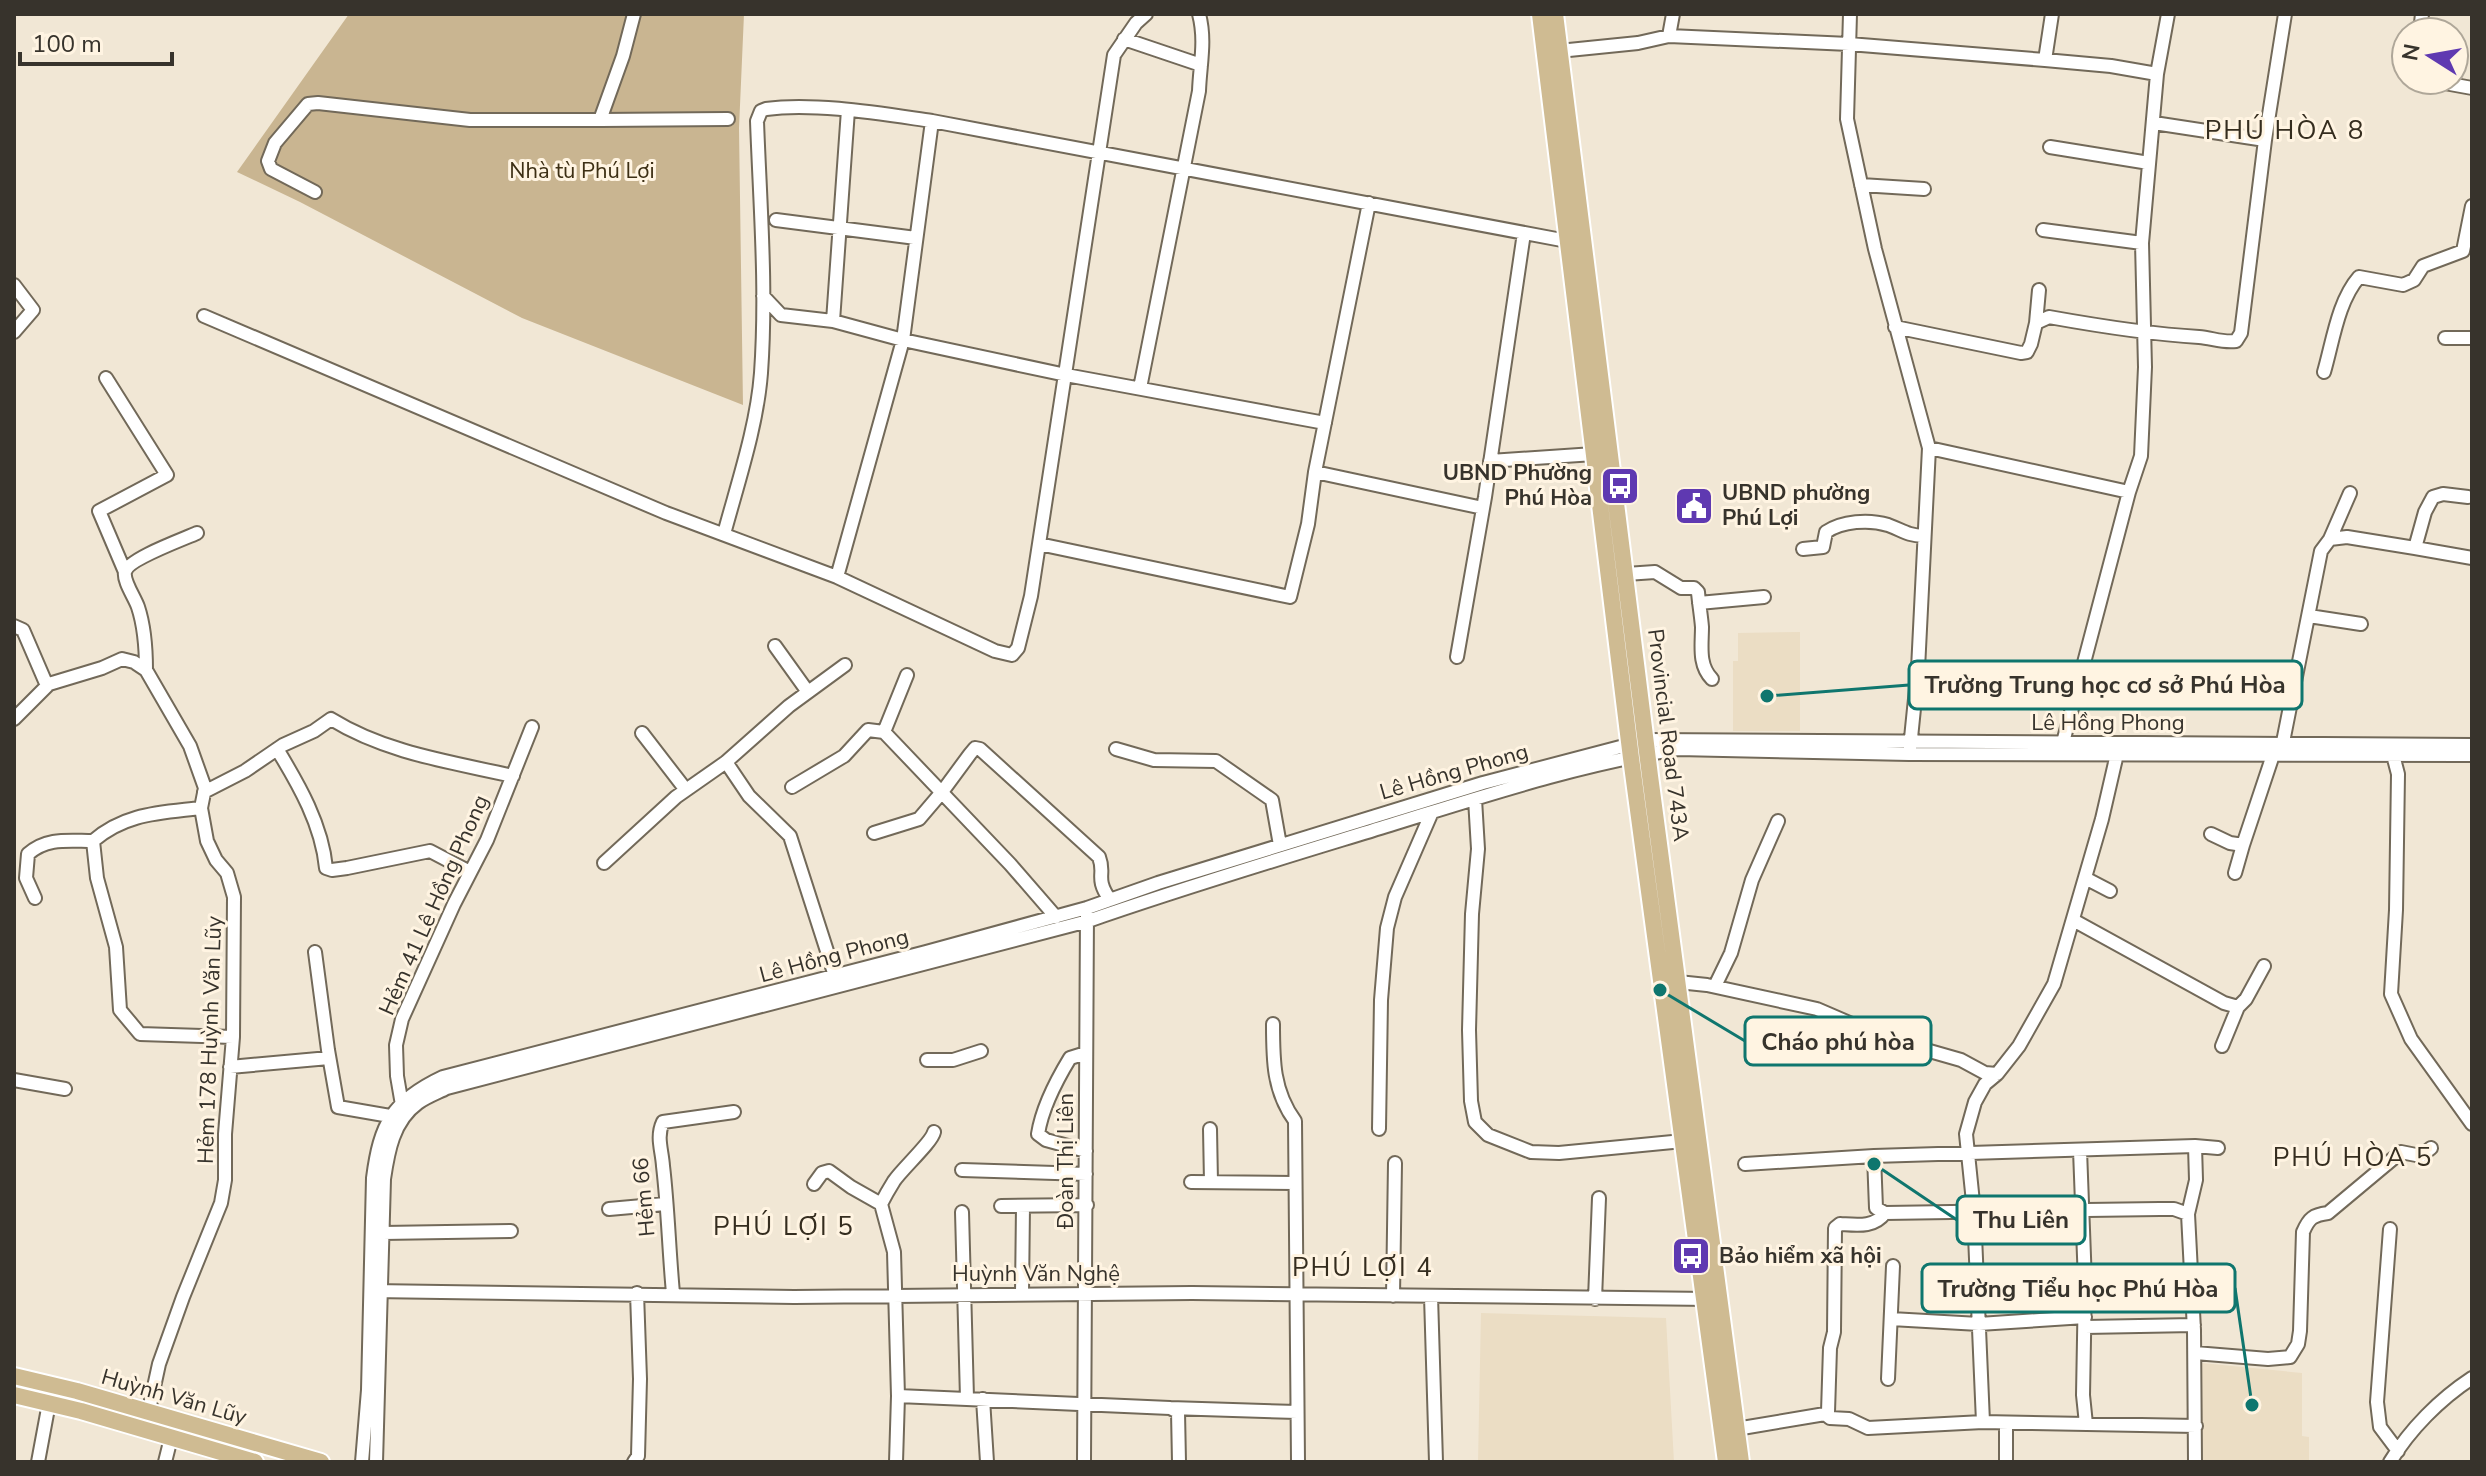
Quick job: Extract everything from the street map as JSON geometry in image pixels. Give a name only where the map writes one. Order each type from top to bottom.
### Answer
[{"type":"main road","name":"Provincial Road 743A","points":[[1540,14],[1552,52],[1610,515],[1630,751],[1683,1141],[1741,1462]]},
{"type":"main road","name":"Provincial Road 743A","points":[[1552,52],[1555,14]]},
{"type":"main road","name":"Provincial Road 743A","points":[[1592,377],[1594,454],[1626,574],[1678,982],[1726,1462]]},
{"type":"main road","name":"Huỳnh Văn Lũy","points":[[14,1376],[321,1462]]},
{"type":"main road","points":[[14,1395],[255,1462]]},
{"type":"street","points":[[600,120],[634,14]]},
{"type":"street","points":[[204,316],[666,513],[837,577],[995,651],[1011,655],[1018,648],[1031,596],[1114,55],[1146,14]]},
{"type":"street","points":[[1140,388],[1199,91],[1203,30],[1199,14]]},
{"type":"street","points":[[1669,36],[1673,14]]},
{"type":"street","points":[[1850,14],[1847,119],[1895,327],[1929,448],[1918,669],[1910,748]]},
{"type":"street","points":[[2045,60],[2052,14]]},
{"type":"street","points":[[2062,748],[2141,456],[2144,334],[2142,243],[2157,74],[2168,14]]},
{"type":"street","points":[[2036,323],[2049,317],[2144,334],[2236,341],[2241,333],[2265,140],[2285,14]]},
{"type":"street","points":[[1552,52],[1638,43],[1669,36],[1849,44],[2111,66],[2157,74]]},
{"type":"street","points":[[1124,39],[1201,65]]},
{"type":"street","points":[[315,192],[271,169],[268,161],[270,153],[291,123],[308,104],[470,120],[728,119]]},
{"type":"street","points":[[724,534],[747,446],[761,375],[763,296],[758,115],[761,111],[773,108],[848,110],[932,121],[1575,240]]},
{"type":"street","points":[[833,321],[848,110]]},
{"type":"street","points":[[837,577],[903,340],[932,121]]},
{"type":"street","points":[[2154,123],[2265,140]]},
{"type":"street","points":[[2050,147],[2149,163]]},
{"type":"street","points":[[1861,185],[1924,189]]},
{"type":"street","points":[[1039,544],[1290,597],[1308,524],[1315,472],[1369,203]]},
{"type":"street","points":[[2324,372],[2350,287],[2359,277],[2403,285],[2414,280],[2423,266],[2463,251],[2472,206]]},
{"type":"street","points":[[776,220],[916,238]]},
{"type":"street","points":[[2043,230],[2142,243]]},
{"type":"street","points":[[1457,657],[1483,508],[1524,233]]},
{"type":"street","points":[[14,285],[33,310],[14,332]]},
{"type":"street","points":[[1895,327],[2027,352],[2036,323],[2039,290]]},
{"type":"street","points":[[763,296],[781,315],[833,321],[903,340],[1066,375],[1325,423]]},
{"type":"street","points":[[2445,338],[2472,338]]},
{"type":"street","points":[[106,378],[167,475],[99,511],[139,608],[146,641],[146,670]]},
{"type":"street","points":[[1929,448],[2129,492]]},
{"type":"street","points":[[1490,461],[1594,454]]},
{"type":"street","points":[[1315,472],[1483,508]]},
{"type":"street","points":[[2283,742],[2321,551],[2330,539],[2350,493]]},
{"type":"street","points":[[2415,548],[2425,512],[2433,497],[2443,494],[2468,497]]},
{"type":"street","points":[[1803,549],[1823,547],[1826,532],[1849,523],[1878,523],[1909,535],[1924,536]]},
{"type":"street","points":[[125,572],[135,561],[197,533]]},
{"type":"street","points":[[2330,539],[2347,537],[2472,558]]},
{"type":"street","points":[[1626,574],[1655,572],[1681,588],[1694,588],[1698,592],[1701,655],[1706,674],[1712,679]]},
{"type":"street","points":[[1699,603],[1764,597]]},
{"type":"street","points":[[2309,616],[2361,624]]},
{"type":"street","points":[[14,626],[23,630],[49,684]]},
{"type":"street","points":[[775,646],[808,692]]},
{"type":"street","points":[[14,719],[49,684],[122,659],[146,670]]},
{"type":"street","points":[[604,863],[686,790],[726,762],[789,706],[845,665]]},
{"type":"street","name":"Hẻm 178 Huỳnh Văn Lũy","points":[[146,670],[190,746],[205,788],[201,808],[203,826],[211,853],[227,873],[234,897],[233,1037],[225,1134],[225,1180],[221,1203],[159,1364],[146,1430]]},
{"type":"street","points":[[884,732],[907,675]]},
{"type":"street","points":[[204,792],[331,719],[397,750],[513,776]]},
{"type":"street","name":"Hẻm 41 Lê Hồng Phong","points":[[402,1105],[396,1045],[402,1019],[487,840],[532,727]]},
{"type":"street","points":[[792,787],[844,756],[868,730],[884,732],[1056,917]]},
{"type":"street","points":[[642,733],[686,790]]},
{"type":"street","name":"Lê Hồng Phong","points":[[376,1462],[373,1178],[378,1144],[390,1116],[419,1089],[443,1077],[1056,917],[1088,914],[1110,900],[1483,783],[1648,747],[2062,748],[2283,742],[2472,745]]},
{"type":"street","points":[[874,833],[919,819],[975,748],[980,749],[1099,857],[1102,864],[1100,881],[1110,900]]},
{"type":"street","name":"Lê Hồng Phong","points":[[2062,748],[2117,754],[2472,755]]},
{"type":"street","points":[[277,749],[305,799],[326,868],[347,868],[430,851],[470,872]]},
{"type":"street","points":[[1116,749],[1154,760],[1216,761],[1272,800],[1280,845]]},
{"type":"street","name":"Lê Hồng Phong","points":[[362,1462],[388,1147],[400,1122],[416,1104],[447,1088],[1161,895],[1630,751]]},
{"type":"street","points":[[1983,1422],[1974,1212],[1966,1134],[1971,1112],[1985,1084],[2019,1046],[2054,984],[2102,819],[2117,754]]},
{"type":"street","points":[[2235,873],[2273,755]]},
{"type":"street","points":[[2393,755],[2398,774],[2391,994],[2411,1039],[2470,1118]]},
{"type":"street","points":[[726,762],[749,796],[790,836],[835,976]]},
{"type":"street","points":[[1475,799],[1478,849],[1472,914],[1469,1030],[1471,1101],[1475,1122],[1488,1135],[1531,1152],[1559,1153],[1683,1141]]},
{"type":"street","points":[[35,898],[26,878],[28,854],[37,845],[49,841],[93,841],[108,827],[138,816],[201,808]]},
{"type":"street","points":[[1379,1129],[1381,1000],[1387,928],[1395,897],[1432,812]]},
{"type":"street","points":[[1715,986],[1731,953],[1752,880],[1778,821]]},
{"type":"street","points":[[2211,834],[2243,845]]},
{"type":"street","points":[[93,841],[97,878],[116,947],[120,1010],[126,1020],[140,1034],[233,1037]]},
{"type":"street","points":[[2085,878],[2110,891]]},
{"type":"street","name":"Đoàn Thị Liên","points":[[1084,1462],[1088,914]]},
{"type":"street","points":[[2073,920],[2224,1003],[2238,1007]]},
{"type":"street","points":[[315,952],[338,1107],[390,1116]]},
{"type":"street","points":[[2222,1046],[2238,1007],[2246,999],[2264,966]]},
{"type":"street","points":[[1678,982],[1715,986],[1817,1009],[1884,1038],[1961,1060],[1985,1073],[1997,1074]]},
{"type":"street","points":[[1273,1024],[1274,1075],[1295,1121],[1298,1462]]},
{"type":"street","points":[[927,1060],[953,1060],[981,1051]]},
{"type":"street","points":[[1086,1053],[1070,1058],[1049,1099],[1038,1134],[1046,1140],[1086,1151]]},
{"type":"street","points":[[230,1067],[329,1058]]},
{"type":"street","points":[[14,1080],[65,1089]]},
{"type":"street","name":"Hẻm 66","points":[[673,1293],[658,1136],[663,1122],[734,1112]]},
{"type":"street","points":[[1210,1129],[1211,1182]]},
{"type":"street","points":[[896,1462],[898,1396],[894,1252],[881,1204],[894,1181],[933,1138],[934,1132]]},
{"type":"street","points":[[2195,1146],[2196,1180],[2188,1214],[2195,1353],[2195,1462]]},
{"type":"street","points":[[1745,1164],[1874,1156],[2195,1146],[2218,1148]]},
{"type":"street","points":[[2195,1353],[2268,1359],[2290,1357],[2298,1344],[2300,1331],[2303,1232],[2308,1220],[2315,1215],[2328,1213],[2401,1152],[2421,1156],[2431,1148]]},
{"type":"street","points":[[2080,1150],[2086,1424]]},
{"type":"street","points":[[1874,1156],[1876,1208],[1885,1213],[2174,1209],[2188,1214]]},
{"type":"street","points":[[1393,1296],[1395,1163]]},
{"type":"street","points":[[962,1170],[1086,1174]]},
{"type":"street","points":[[814,1184],[822,1173],[829,1171],[881,1204]]},
{"type":"street","points":[[1191,1182],[1294,1183]]},
{"type":"street","points":[[1595,1299],[1599,1198]]},
{"type":"street","points":[[609,1209],[665,1204]]},
{"type":"street","points":[[1001,1206],[1087,1205]]},
{"type":"street","points":[[1022,1294],[1023,1206]]},
{"type":"street","points":[[962,1212],[967,1398]]},
{"type":"street","points":[[1825,1414],[1829,1401],[1830,1348],[1834,1332],[1835,1228],[1840,1224],[1866,1225],[1878,1221],[1885,1213]]},
{"type":"street","points":[[2390,1229],[2377,1402],[2380,1427],[2394,1456],[2431,1413],[2472,1378]]},
{"type":"street","points":[[383,1233],[511,1231]]},
{"type":"street","points":[[1888,1379],[1893,1266]]},
{"type":"street","name":"Huỳnh Văn Nghệ","points":[[375,1291],[794,1297],[1087,1293],[1711,1299]]},
{"type":"street","points":[[634,1462],[638,1456],[640,1379],[637,1293]]},
{"type":"street","points":[[1431,1296],[1436,1462]]},
{"type":"street","points":[[1891,1319],[1979,1324],[2085,1322],[2194,1325]]},
{"type":"street","points":[[898,1396],[1297,1412]]},
{"type":"street","points":[[983,1399],[987,1462]]},
{"type":"street","points":[[38,1462],[49,1403]]},
{"type":"street","points":[[1170,1408],[1178,1412],[1180,1421],[1179,1462]]},
{"type":"street","points":[[1736,1429],[1825,1414],[1830,1418],[1849,1419],[1868,1428],[1983,1422],[2196,1426]]},
{"type":"street","points":[[2006,1423],[2006,1462]]},
{"type":"street","points":[[165,1462],[171,1438]]},
{"type":"shaded area","points":[[1800,632],[1800,731],[1733,731],[1733,661],[1738,661],[1738,633]]},
{"type":"shaded area","points":[[1481,1313],[1666,1318],[1674,1462],[1478,1462]]},
{"type":"shaded area","points":[[2202,1363],[2302,1373],[2302,1436],[2309,1437],[2309,1462],[2202,1462]]},
{"type":"green space","name":"Nhà tù Phú Lợi","points":[[349,14],[744,14],[739,128],[743,405],[522,318],[237,172]]},
{"type":"place","name":"UBND Phường Phú Hòa","points":[[1620,486]]},
{"type":"place","name":"UBND phường Phú Lợi","points":[[1694,506]]},
{"type":"place","name":"Trường Trung học cơ sở Phú Hòa","points":[[1767,696]]},
{"type":"place","name":"Cháo phú hòa","points":[[1660,990]]},
{"type":"place","name":"Thu Liên","points":[[1874,1164]]},
{"type":"place","name":"Bảo hiểm xã hội","points":[[1691,1256]]},
{"type":"place","name":"Trường Tiểu học Phú Hòa","points":[[2252,1405]]},
{"type":"district","name":"PHÚ HÒA 8","points":[[2285,130]]},
{"type":"district","name":"PHÚ HÒA 5","points":[[2353,1157]]},
{"type":"district","name":"PHÚ LỢI 5","points":[[784,1226]]},
{"type":"district","name":"PHÚ LỢI 4","points":[[1363,1267]]}]
